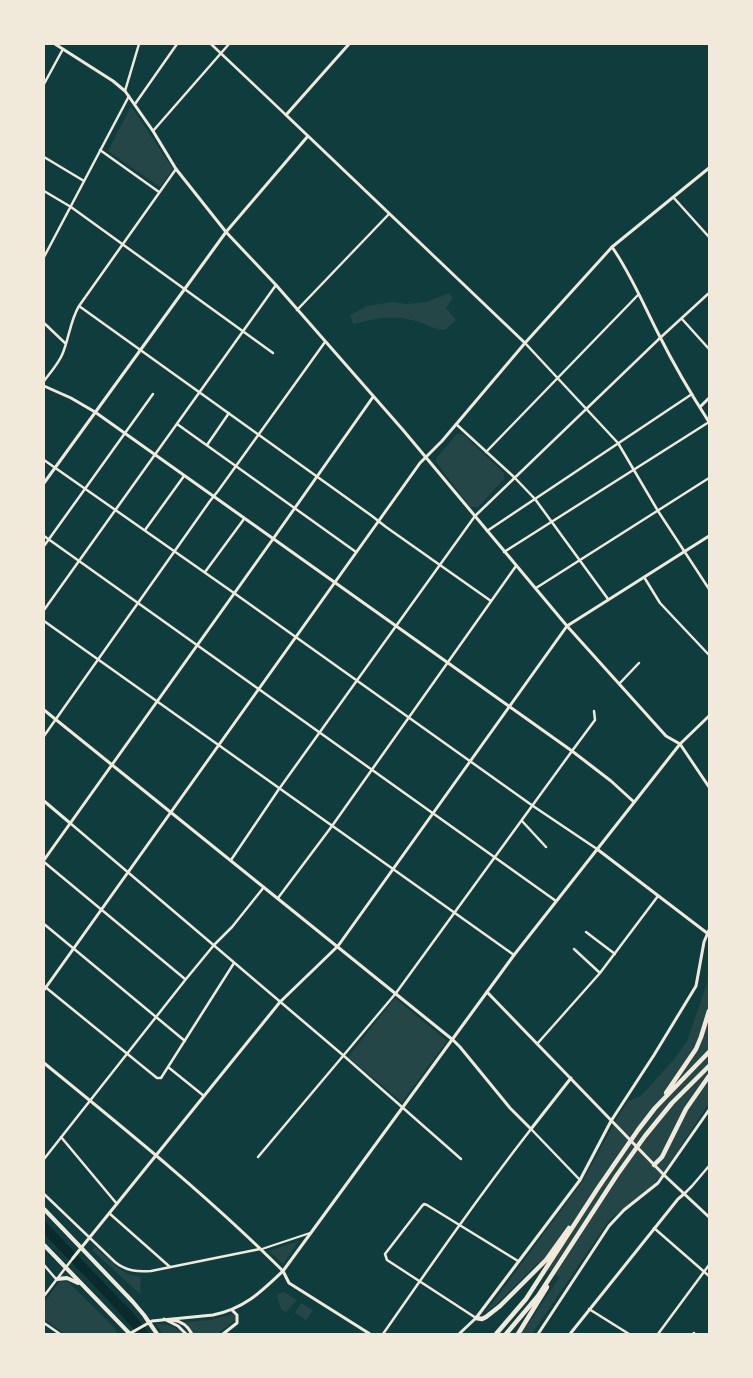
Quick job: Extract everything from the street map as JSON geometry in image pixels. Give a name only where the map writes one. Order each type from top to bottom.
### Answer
[{"type":"highway","points":[[496,1334],[529,1294],[624,1148],[655,1108],[696,1049],[709,1012]]},
{"type":"highway","points":[[655,1108],[709,1052]]},
{"type":"highway","points":[[506,1334],[538,1296],[645,1136],[672,1103],[709,1066]]},
{"type":"highway","points":[[654,1165],[662,1157],[686,1109],[709,1076]]},
{"type":"highway","points":[[476,1318],[482,1319],[491,1314],[546,1260],[598,1188]]},
{"type":"highway","points":[[44,1209],[119,1287],[150,1322],[158,1334]]},
{"type":"highway","points":[[44,1245],[129,1334]]},
{"type":"highway","points":[[518,1334],[541,1300],[562,1260]]},
{"type":"highway","points":[[57,1279],[68,1278],[82,1285]]},
{"type":"street","points":[[55,44],[113,81],[125,91],[153,131],[176,169],[226,232],[276,285],[426,457],[504,552],[618,684],[666,736],[680,744],[709,787]]},
{"type":"street","points":[[125,91],[139,44]]},
{"type":"street","points":[[135,104],[176,44]]},
{"type":"street","points":[[211,44],[525,343],[618,443],[658,511],[709,589]]},
{"type":"street","points":[[153,131],[229,44]]},
{"type":"street","points":[[286,115],[348,44]]},
{"type":"street","points":[[44,84],[63,49]]},
{"type":"street","points":[[44,257],[128,96]]},
{"type":"street","points":[[44,483],[226,232],[308,136]]},
{"type":"street","points":[[100,150],[159,192]]},
{"type":"street","points":[[44,157],[84,181]]},
{"type":"street","points":[[234,963],[159,1079],[44,988],[334,582],[426,457],[612,247],[709,168]]},
{"type":"street","points":[[44,381],[60,359],[75,312],[176,169]]},
{"type":"street","points":[[44,191],[71,207],[273,352]]},
{"type":"street","points":[[673,197],[709,237]]},
{"type":"street","points":[[297,310],[389,214]]},
{"type":"street","points":[[504,552],[709,422],[660,338],[612,247]]},
{"type":"street","points":[[44,610],[276,285]]},
{"type":"street","points":[[231,860],[475,516],[709,293]]},
{"type":"street","points":[[486,452],[638,295]]},
{"type":"street","points":[[79,306],[491,601]]},
{"type":"street","points":[[681,318],[709,349]]},
{"type":"street","points":[[44,323],[65,343]]},
{"type":"street","points":[[44,736],[325,342]]},
{"type":"street","points":[[44,386],[72,398],[95,412],[154,456],[572,751],[634,802]]},
{"type":"street","points":[[44,546],[153,394]]},
{"type":"street","points":[[487,531],[692,394]]},
{"type":"street","points":[[186,979],[100,910],[44,861],[373,397]]},
{"type":"street","points":[[700,407],[709,398]]},
{"type":"street","points":[[207,445],[229,413]]},
{"type":"street","points":[[177,424],[356,552]]},
{"type":"street","points":[[456,424],[535,499],[608,599]]},
{"type":"street","points":[[44,460],[205,572],[470,762],[597,849],[658,896],[708,931],[696,986],[611,1121],[580,1180],[476,1318],[459,1334]]},
{"type":"street","points":[[145,530],[184,476]]},
{"type":"street","points":[[536,588],[709,478]]},
{"type":"street","points":[[205,572],[244,519]]},
{"type":"street","points":[[44,536],[556,901]]},
{"type":"street","points":[[44,1296],[280,1002],[338,946],[567,626],[709,536]]},
{"type":"street","points":[[278,898],[332,826],[516,566]]},
{"type":"street","points":[[644,577],[660,603],[709,655]]},
{"type":"street","points":[[44,621],[514,955]]},
{"type":"street","points":[[618,684],[639,663]]},
{"type":"street","points":[[44,710],[460,1046],[510,1108],[580,1180]]},
{"type":"street","points":[[258,1157],[396,994],[595,720],[594,711]]},
{"type":"street","points":[[129,1334],[150,1322],[213,1315],[232,1310],[248,1302],[264,1290],[283,1270],[514,955],[680,744],[709,716]]},
{"type":"street","points":[[44,801],[344,1056],[461,1159]]},
{"type":"street","points":[[522,821],[546,847]]},
{"type":"street","points":[[44,1159],[186,979],[264,887]]},
{"type":"street","points":[[537,1044],[600,973],[658,896]]},
{"type":"street","points":[[44,924],[185,1041]]},
{"type":"street","points":[[586,932],[615,954]]},
{"type":"street","points":[[574,948],[600,973]]},
{"type":"street","points":[[487,992],[654,1165],[709,1217]]},
{"type":"street","points":[[44,1063],[157,1155],[262,1249],[283,1270],[289,1283],[370,1334]]},
{"type":"street","points":[[168,1067],[204,1096]]},
{"type":"street","points":[[384,1334],[493,1177],[571,1078]]},
{"type":"street","points":[[538,1334],[609,1226],[624,1210],[652,1189],[664,1175],[709,1110]]},
{"type":"street","points":[[61,1137],[117,1204]]},
{"type":"street","points":[[570,1334],[654,1228],[709,1166]]},
{"type":"street","points":[[44,1194],[115,1262],[128,1270],[143,1271],[170,1267],[262,1249],[312,1232]]},
{"type":"street","points":[[476,1318],[387,1260],[385,1254],[424,1204],[427,1204],[519,1262]]},
{"type":"street","points":[[109,1213],[170,1267]]},
{"type":"street","points":[[654,1228],[709,1276]]},
{"type":"street","points":[[44,1265],[57,1279]]},
{"type":"street","points":[[658,1334],[709,1265]]},
{"type":"street","points":[[589,1309],[629,1334]]},
{"type":"street","points":[[223,1334],[237,1323],[237,1315],[232,1310]]},
{"type":"street","points":[[164,1319],[178,1326],[186,1334]]},
{"type":"street","points":[[164,1319],[176,1320],[187,1327],[192,1334]]},
{"type":"street","points":[[44,1323],[60,1334]]},
{"type":"shaded area","points":[[131,106],[173,169],[160,187],[108,151]]},
{"type":"shaded area","points":[[449,293],[453,298],[446,308],[456,320],[445,330],[402,318],[378,319],[353,324],[350,315],[367,306],[392,302],[407,304],[427,302]]},
{"type":"shaded area","points":[[457,434],[463,434],[504,473],[504,479],[478,507],[470,507],[436,462],[437,457]]},
{"type":"shaded area","points":[[709,962],[709,1103],[664,1172],[650,1188],[610,1219],[532,1334],[521,1334],[560,1277],[538,1263],[498,1303],[485,1313],[582,1182],[628,1101],[641,1096],[676,1057],[687,1041],[707,983]]},
{"type":"shaded area","points":[[395,998],[447,1041],[402,1102],[348,1057]]},
{"type":"shaded area","points":[[44,1220],[133,1313],[150,1334],[138,1334],[44,1234]]},
{"type":"shaded area","points":[[299,1241],[283,1264],[269,1251]]},
{"type":"shaded area","points":[[95,1247],[117,1267],[128,1274],[141,1277],[140,1294],[92,1250]]},
{"type":"shaded area","points":[[59,1282],[68,1282],[115,1328],[117,1334],[65,1334],[44,1319],[44,1303]]},
{"type":"shaded area","points":[[284,1292],[297,1300],[286,1312],[281,1309],[277,1295]]},
{"type":"shaded area","points":[[301,1303],[313,1310],[306,1320],[295,1313]]},
{"type":"shaded area","points":[[233,1314],[235,1320],[217,1334],[194,1334],[185,1322],[210,1320]]},
{"type":"shaded area","points":[[156,1324],[170,1326],[182,1334],[163,1334]]}]
